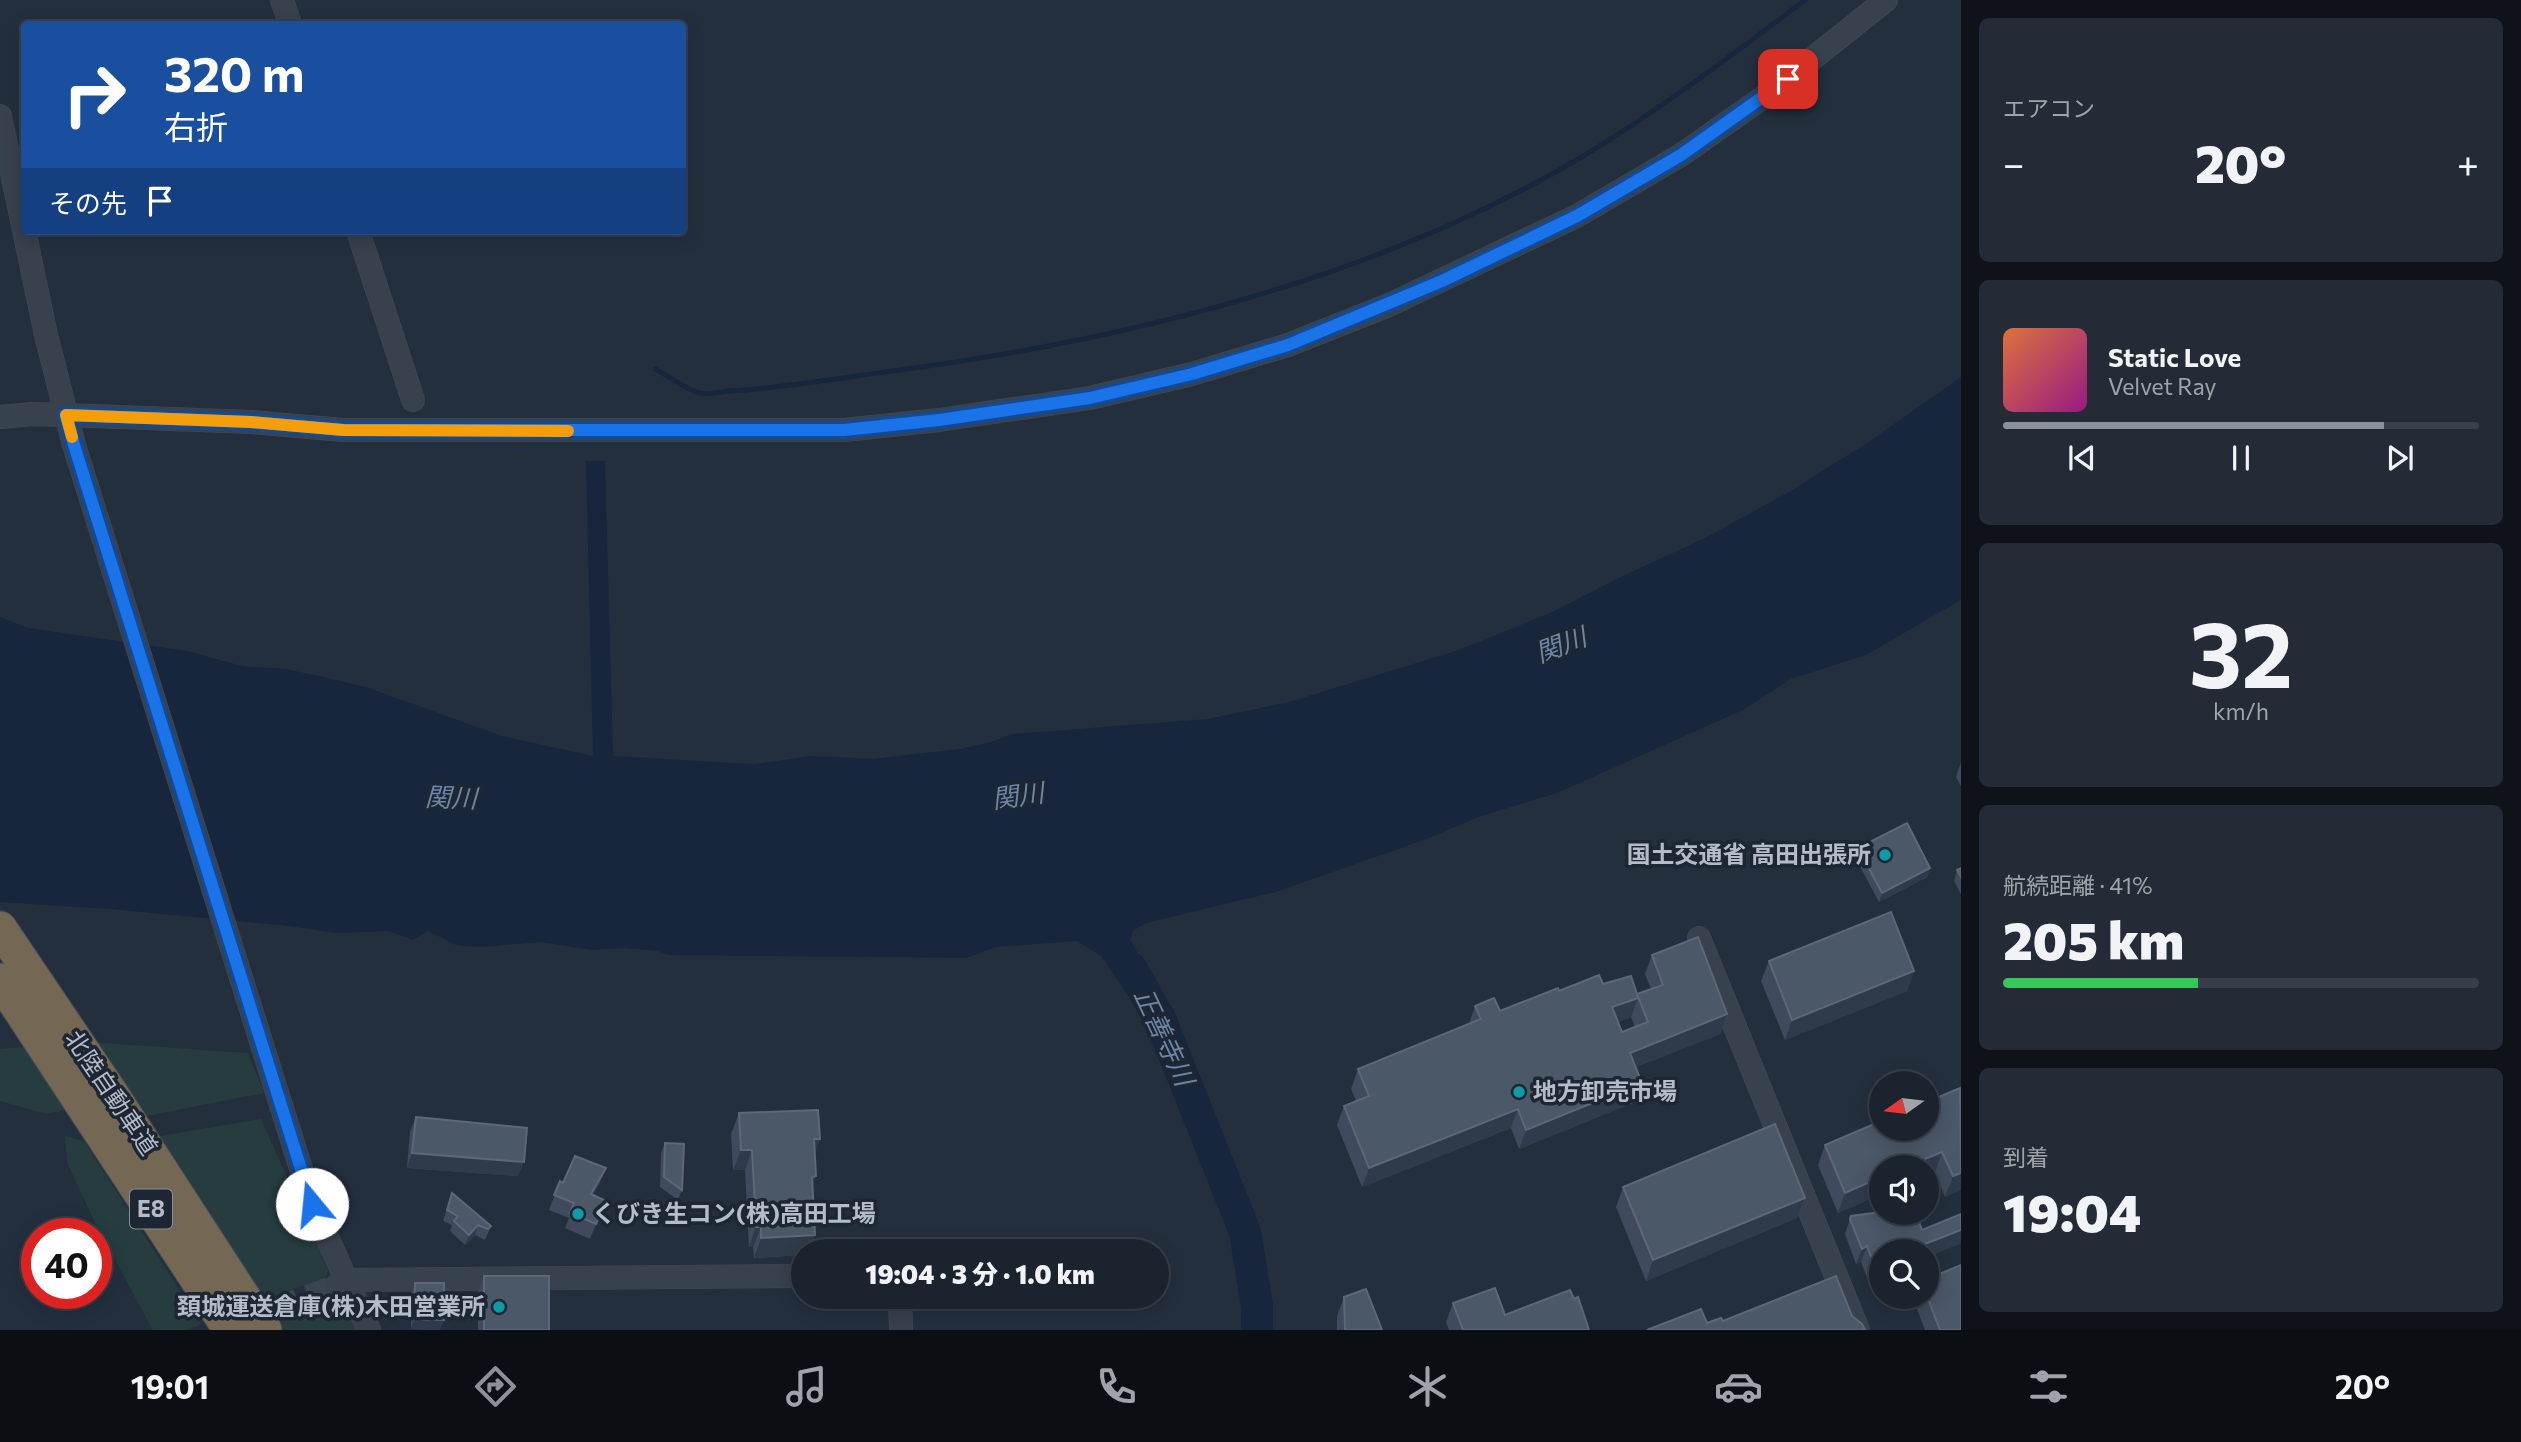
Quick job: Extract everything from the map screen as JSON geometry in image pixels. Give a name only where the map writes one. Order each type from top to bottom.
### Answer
[{"type":"highway","name":"北陸自動車道","points":[[0,928],[112,1094],[265,1330]]},
{"type":"highway","name":"北陸自動車道","points":[[0,980],[230,1330]]},
{"type":"street","points":[[282,0],[289,21]]},
{"type":"street","points":[[0,417],[66,415],[251,422],[343,430],[844,430],[939,420],[1090,398],[1192,374],[1288,345],[1410,295],[1577,216],[1681,155],[1768,94],[1885,0]]},
{"type":"street","points":[[0,116],[21,216]]},
{"type":"street","points":[[25,235],[46,335],[74,445],[312,1204],[340,1284],[369,1330]]},
{"type":"street","points":[[359,235],[413,400]]},
{"type":"street","points":[[1699,938],[1858,1330]]},
{"type":"street","points":[[340,1284],[791,1276]]},
{"type":"street","points":[[901,1309],[901,1330]]},
{"type":"green space","points":[[87,1042],[248,1053],[264,1093],[136,1118]]},
{"type":"green space","points":[[37,1046],[72,1108],[47,1114],[0,1101],[0,1049]]},
{"type":"green space","points":[[261,1119],[328,1270],[326,1277],[262,1301],[204,1215],[160,1136]]},
{"type":"green space","points":[[65,1136],[84,1141],[201,1324],[187,1330],[153,1330],[112,1254],[112,1218],[93,1218],[67,1162]]},
{"type":"green space","points":[[328,1301],[345,1303],[359,1330],[278,1330],[271,1320]]},
{"type":"water","name":"関川","points":[[1961,377],[1961,600],[1866,655],[1791,679],[1745,709],[1557,793],[1481,816],[1429,838],[1279,891],[1146,923],[1133,931],[1130,940],[1164,997],[1139,1012],[1101,956],[1077,941],[996,947],[966,958],[668,955],[657,951],[625,948],[592,950],[541,942],[480,947],[456,945],[428,931],[413,940],[389,931],[336,933],[110,909],[0,902],[0,617],[28,628],[187,651],[242,666],[285,669],[366,687],[502,736],[593,756],[586,461],[605,461],[613,756],[755,764],[811,756],[872,759],[959,749],[1013,734],[1208,719],[1289,702],[1459,650],[1550,613],[1703,539],[1789,492],[1867,443]]},
{"type":"building","points":[[1907,823],[1930,868],[1882,893],[1858,848]]},
{"type":"building","points":[[1891,912],[1914,971],[1792,1020],[1769,961]]},
{"type":"building","name":"地方卸売市場","points":[[1698,937],[1727,1014],[1630,1053],[1642,1083],[1526,1130],[1518,1109],[1369,1168],[1344,1106],[1369,1096],[1358,1069],[1481,1019],[1475,1006],[1494,998],[1500,1011],[1599,975],[1603,984],[1631,976],[1637,994],[1663,985],[1652,955]],"holes":[[[1637,994],[1648,1022],[1622,1032],[1612,1007],[1638,998]]]},
{"type":"building","points":[[1960,1088],[1961,1173],[1953,1176],[1942,1152],[1935,1155],[1869,1155],[1869,1182],[1845,1193],[1825,1145],[1869,1126],[1869,1141],[1939,1141],[1939,1097]]},
{"type":"building","points":[[818,1110],[820,1139],[814,1139],[816,1176],[812,1177],[815,1235],[761,1238],[761,1227],[756,1227],[752,1150],[741,1150],[739,1113]]},
{"type":"building","points":[[416,1117],[527,1128],[524,1162],[412,1153]]},
{"type":"building","points":[[1775,1124],[1805,1198],[1653,1260],[1623,1187]]},
{"type":"building","points":[[665,1143],[684,1144],[682,1190],[664,1177]]},
{"type":"building","points":[[575,1156],[606,1168],[591,1194],[606,1201],[596,1224],[570,1213],[574,1203],[554,1195],[560,1181],[563,1183]]},
{"type":"building","points":[[452,1193],[491,1226],[488,1229],[478,1225],[469,1235],[454,1221],[458,1216],[447,1210]]},
{"type":"building","points":[[1869,1214],[1869,1225],[1920,1225],[1922,1230],[1961,1214],[1961,1230],[1938,1239],[1869,1239],[1869,1251],[1867,1246],[1862,1249],[1851,1216]]},
{"type":"building","points":[[1961,1265],[1961,1330],[1940,1330],[1932,1309],[1939,1309],[1939,1274]]},
{"type":"building","points":[[484,1276],[549,1276],[549,1330],[484,1330]]},
{"type":"building","points":[[1836,1276],[1852,1316],[1865,1330],[1647,1330],[1701,1309],[1707,1323],[1721,1318],[1723,1321]]},
{"type":"building","points":[[415,1283],[444,1283],[444,1320],[414,1319]]},
{"type":"building","points":[[1495,1288],[1505,1315],[1570,1290],[1574,1299],[1578,1297],[1589,1330],[1463,1330],[1453,1303]]},
{"type":"building","points":[[1366,1289],[1382,1330],[1345,1330],[1344,1297]]},
{"type":"waterway","points":[[655,369],[689,389],[706,394],[788,386],[975,359],[1156,322],[1247,298],[1335,270],[1422,237],[1505,199],[1585,155],[1669,100],[1805,0]]},
{"type":"waterway","name":"正善寺川","points":[[1131,968],[1160,1019],[1245,1232],[1257,1306],[1257,1330]]},
{"type":"tunnel","points":[[244,1320],[333,1287]]},
{"type":"slow traffic","points":[[72,437],[66,415],[251,422],[343,430],[568,431]]},
{"type":"place","name":"国土交通省 高田出張所","points":[[1885,855]]},
{"type":"place","name":"地方卸売市場","points":[[1519,1092]]},
{"type":"place","name":"くびき生コン(株)高田工場","points":[[578,1214]]},
{"type":"place","name":"頚城運送倉庫(株)木田営業所","points":[[499,1307]]},
{"type":"route","points":[[312,1204],[66,415],[251,422],[343,430],[844,430],[939,420],[1090,398],[1192,374],[1288,345],[1442,281],[1577,216],[1681,155],[1788,79]]}]
